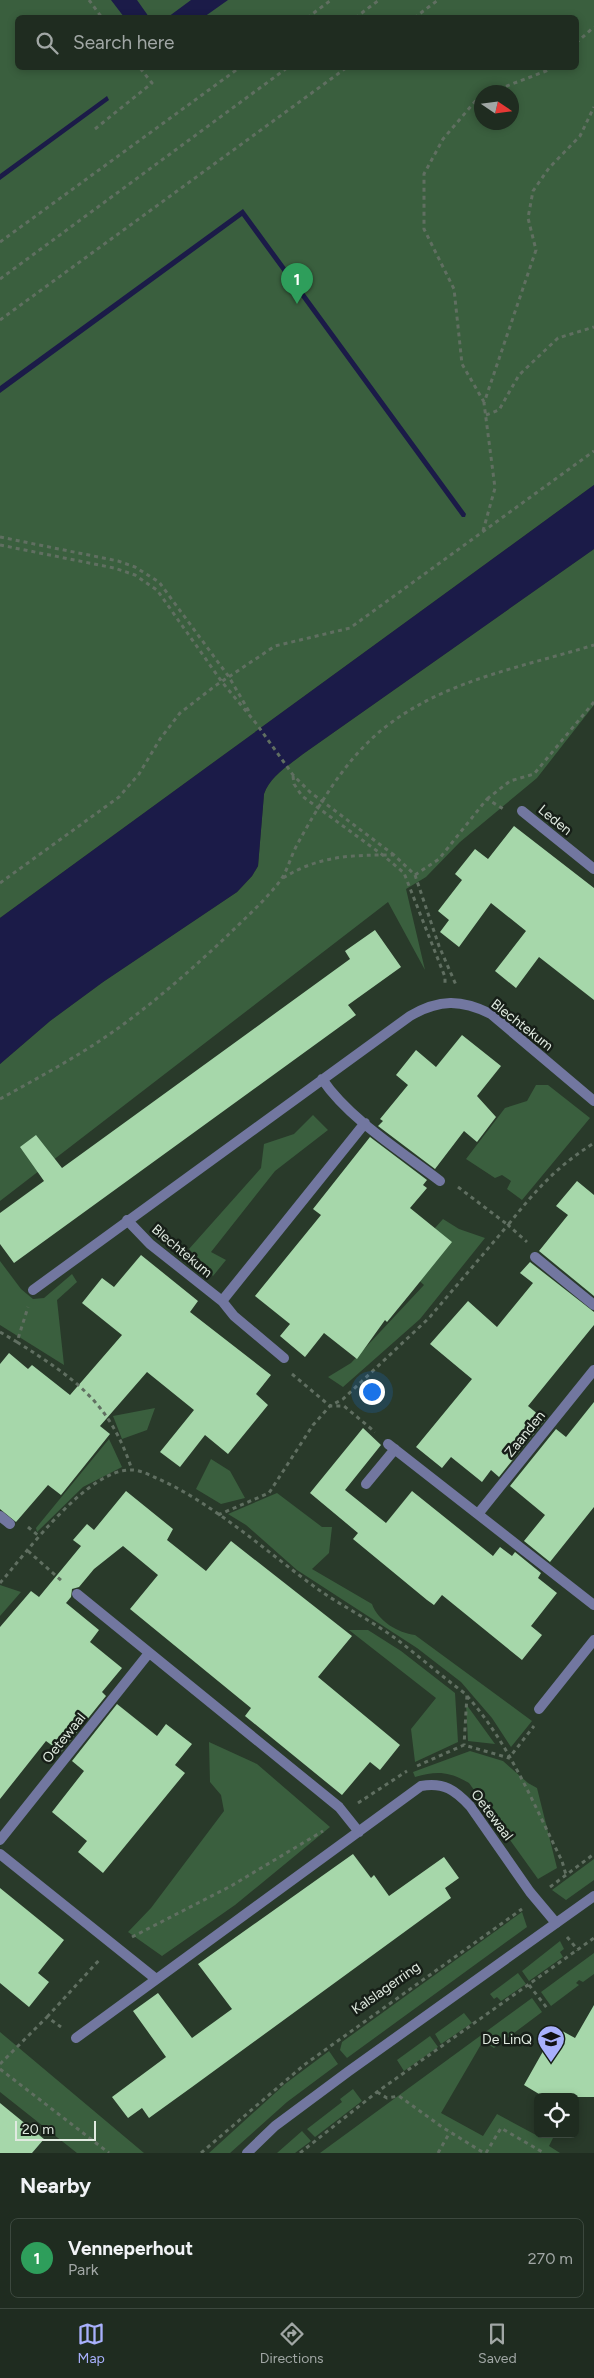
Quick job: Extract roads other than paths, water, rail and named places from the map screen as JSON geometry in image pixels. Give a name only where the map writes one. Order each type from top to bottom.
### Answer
[{"type":"street","name":"Leden","points":[[522,811],[594,869]]},
{"type":"street","name":"Blechtekum","points":[[33,1290],[322,1078],[410,1016],[429,1006],[451,1002],[473,1006],[491,1014],[594,1102]]},
{"type":"street","points":[[322,1078],[330,1090],[365,1123],[440,1182]]},
{"type":"street","points":[[222,1302],[365,1123]]},
{"type":"street","name":"Blechtekum","points":[[127,1220],[150,1244],[222,1302],[234,1316],[284,1358]]},
{"type":"street","points":[[535,1257],[594,1305]]},
{"type":"street","name":"Zaanden","points":[[478,1514],[594,1370]]},
{"type":"street","points":[[366,1484],[391,1447],[594,1605]]},
{"type":"street","points":[[0,1516],[10,1524]]},
{"type":"street","points":[[77,1594],[339,1807],[359,1832]]},
{"type":"street","points":[[539,1709],[594,1640]]},
{"type":"street","name":"Oetewaal","points":[[0,1840],[149,1654]]},
{"type":"street","name":"Oetewaal","points":[[76,2038],[421,1786],[434,1784],[445,1786],[458,1794],[470,1806],[536,1899],[556,1923]]},
{"type":"street","points":[[0,1854],[156,1979]]},
{"type":"street","points":[[247,2153],[275,2126],[327,2087],[594,1896]]},
{"type":"place","name":"Venneperhout","points":[[297,304]]},
{"type":"place","name":"De LinQ","points":[[551,2063]]}]
